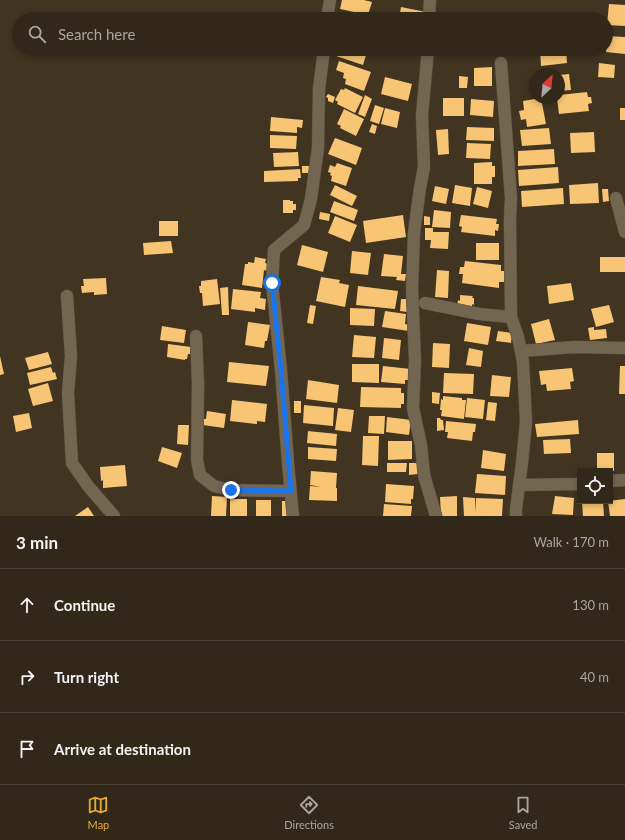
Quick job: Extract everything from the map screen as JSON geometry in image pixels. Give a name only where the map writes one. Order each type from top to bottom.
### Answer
[{"type":"street","points":[[328,12],[330,0]]},
{"type":"street","points":[[429,12],[430,0]]},
{"type":"street","points":[[293,516],[272,283],[274,250],[304,225],[311,198],[318,148],[319,89],[323,56]]},
{"type":"street","points":[[427,56],[422,116],[424,167],[414,233],[412,289],[415,360],[413,408],[421,445],[424,475],[436,516]]},
{"type":"street","points":[[501,63],[511,198],[511,317],[518,337],[523,362],[526,422],[516,516]]},
{"type":"street","points":[[616,198],[625,232]]},
{"type":"street","points":[[67,296],[71,356],[68,393],[72,463],[88,486],[114,516]]},
{"type":"street","points":[[425,303],[479,314],[511,317]]},
{"type":"street","points":[[196,336],[198,383],[197,460],[200,475],[214,486],[231,490],[291,491]]},
{"type":"street","points":[[521,351],[575,347],[625,348]]},
{"type":"street","points":[[613,481],[625,480]]},
{"type":"street","points":[[519,485],[577,484]]},
{"type":"building","points":[[342,0],[364,0],[372,2],[369,12],[354,12],[340,9]]},
{"type":"building","points":[[609,4],[625,5],[625,26],[613,25],[613,12],[608,12]]},
{"type":"building","points":[[401,7],[426,12],[400,12]]},
{"type":"building","points":[[613,36],[625,37],[625,54],[613,53]]},
{"type":"building","points":[[336,56],[366,56],[363,65]]},
{"type":"building","points":[[540,56],[566,56],[567,63],[541,66]]},
{"type":"building","points":[[339,61],[371,72],[364,91],[345,84],[346,79],[343,78],[344,73],[336,70]]},
{"type":"building","points":[[599,63],[615,65],[614,78],[598,77]]},
{"type":"building","points":[[492,67],[492,86],[474,86],[474,68]]},
{"type":"building","points":[[565,74],[569,74],[571,90],[565,90]]},
{"type":"building","points":[[459,76],[468,77],[467,88],[459,88]]},
{"type":"building","points":[[385,77],[412,84],[408,101],[381,94]]},
{"type":"building","points":[[345,88],[363,97],[355,113],[337,104],[338,102],[335,100],[341,89],[344,90]]},
{"type":"building","points":[[587,92],[588,97],[591,97],[592,103],[588,104],[589,111],[559,114],[558,104],[565,104],[565,94]]},
{"type":"building","points":[[328,94],[335,97],[333,103],[328,101],[328,98],[326,97]]},
{"type":"building","points":[[365,95],[372,99],[365,117],[358,114]]},
{"type":"building","points":[[443,98],[464,98],[464,116],[443,116]]},
{"type":"building","points":[[471,99],[494,101],[493,117],[470,115]]},
{"type":"building","points":[[529,100],[529,104],[542,104],[546,124],[527,127],[526,119],[521,120],[519,111],[524,110],[523,101]]},
{"type":"building","points":[[375,105],[384,108],[379,124],[370,121]]},
{"type":"building","points":[[385,108],[400,112],[397,128],[381,124]]},
{"type":"building","points":[[620,108],[625,108],[625,120],[620,120]]},
{"type":"building","points":[[344,109],[364,119],[356,136],[340,128],[341,126],[337,124]]},
{"type":"building","points":[[271,117],[303,120],[302,128],[297,127],[297,133],[270,131]]},
{"type":"building","points":[[372,124],[377,126],[375,134],[369,132]]},
{"type":"building","points":[[467,127],[494,128],[494,141],[466,140]]},
{"type":"building","points":[[549,128],[551,144],[522,146],[520,130]]},
{"type":"building","points":[[448,129],[449,154],[438,155],[436,130]]},
{"type":"building","points":[[594,132],[595,152],[571,153],[570,133]]},
{"type":"building","points":[[270,135],[297,136],[296,149],[270,148]]},
{"type":"building","points":[[335,138],[362,148],[356,165],[328,154]]},
{"type":"building","points":[[467,143],[491,144],[490,159],[466,158]]},
{"type":"building","points":[[554,149],[555,164],[518,166],[518,151]]},
{"type":"building","points":[[298,152],[299,166],[274,167],[273,153]]},
{"type":"building","points":[[492,162],[492,166],[495,166],[495,177],[492,177],[492,184],[474,184],[474,163]]},
{"type":"building","points":[[337,163],[352,168],[346,186],[331,181],[331,173],[328,172],[330,165],[335,167]]},
{"type":"building","points":[[302,166],[310,166],[310,173],[302,173]]},
{"type":"building","points":[[558,167],[559,183],[519,186],[518,170]]},
{"type":"building","points":[[300,169],[301,178],[298,178],[298,181],[264,182],[264,171]]},
{"type":"building","points":[[598,183],[599,203],[570,204],[569,185]]},
{"type":"building","points":[[335,185],[357,196],[352,206],[330,195]]},
{"type":"building","points":[[455,185],[472,188],[470,206],[452,203]]},
{"type":"building","points":[[435,186],[449,189],[446,204],[432,201]]},
{"type":"building","points":[[477,187],[492,191],[488,208],[473,204]]},
{"type":"building","points":[[563,188],[564,204],[522,207],[521,191]]},
{"type":"building","points":[[602,189],[608,189],[609,201],[603,202]]},
{"type":"building","points":[[283,200],[290,200],[293,201],[293,204],[296,204],[296,210],[293,210],[293,213],[283,213]]},
{"type":"building","points":[[334,201],[358,210],[354,221],[330,212]]},
{"type":"building","points":[[434,210],[451,212],[450,228],[432,227]]},
{"type":"building","points":[[320,212],[330,214],[329,221],[319,219]]},
{"type":"building","points":[[403,215],[406,237],[366,243],[363,221]]},
{"type":"building","points":[[461,215],[497,219],[496,224],[499,224],[498,231],[495,230],[495,236],[461,232],[462,227],[459,226]]},
{"type":"building","points":[[335,216],[357,225],[350,242],[328,233]]},
{"type":"building","points":[[424,216],[430,217],[430,225],[424,225]]},
{"type":"building","points":[[159,221],[178,221],[178,236],[159,236]]},
{"type":"building","points":[[425,228],[433,228],[433,232],[449,232],[448,249],[430,248],[431,240],[425,240]]},
{"type":"building","points":[[171,241],[173,253],[144,255],[143,243]]},
{"type":"building","points":[[476,243],[499,243],[499,260],[476,260]]},
{"type":"building","points":[[302,245],[328,252],[323,272],[297,265]]},
{"type":"building","points":[[352,251],[371,253],[368,275],[350,273]]},
{"type":"building","points":[[384,254],[403,256],[401,274],[406,274],[405,281],[396,280],[397,277],[381,276]]},
{"type":"building","points":[[255,257],[266,259],[265,263],[269,264],[268,271],[264,270],[262,288],[242,285],[245,264],[248,264],[248,262],[254,263]]},
{"type":"building","points":[[600,257],[625,257],[625,272],[600,272]]},
{"type":"building","points":[[465,261],[501,265],[501,271],[506,271],[504,282],[499,282],[499,288],[462,283],[463,274],[459,274],[460,267],[464,267]]},
{"type":"building","points":[[437,270],[449,271],[448,298],[435,297]]},
{"type":"building","points":[[321,277],[340,280],[339,283],[349,285],[345,307],[316,301]]},
{"type":"building","points":[[106,278],[107,294],[94,295],[94,292],[82,293],[81,286],[84,286],[83,279]]},
{"type":"building","points":[[217,279],[220,304],[203,306],[202,293],[200,293],[199,286],[201,286],[201,281]]},
{"type":"building","points":[[571,283],[574,300],[549,304],[547,286]]},
{"type":"building","points":[[358,286],[398,291],[395,309],[356,305]]},
{"type":"building","points":[[228,287],[229,315],[222,315],[220,288]]},
{"type":"building","points":[[233,289],[261,292],[260,298],[266,299],[265,310],[255,308],[255,312],[231,309]]},
{"type":"building","points":[[460,295],[473,296],[472,298],[474,298],[474,305],[472,304],[472,307],[457,306],[458,300],[460,301]]},
{"type":"building","points":[[401,299],[408,299],[407,312],[400,311]]},
{"type":"building","points":[[310,305],[316,306],[313,324],[307,323]]},
{"type":"building","points":[[609,305],[614,322],[596,327],[591,309]]},
{"type":"building","points":[[350,308],[375,309],[374,326],[350,325]]},
{"type":"building","points":[[385,311],[406,314],[405,324],[410,325],[409,331],[382,327]]},
{"type":"building","points":[[549,319],[555,340],[536,344],[531,324]]},
{"type":"building","points":[[248,322],[270,325],[264,348],[245,345]]},
{"type":"building","points":[[467,323],[491,327],[488,345],[464,341]]},
{"type":"building","points":[[162,326],[186,330],[184,343],[160,340]]},
{"type":"building","points":[[594,327],[594,330],[606,329],[607,338],[590,340],[588,328]]},
{"type":"building","points":[[498,331],[512,333],[511,343],[496,341]]},
{"type":"building","points":[[354,335],[376,337],[374,358],[352,357]]},
{"type":"building","points":[[384,338],[401,340],[399,360],[382,358]]},
{"type":"building","points":[[433,343],[450,344],[449,368],[432,367]]},
{"type":"building","points":[[168,344],[191,347],[190,354],[188,354],[187,359],[167,357]]},
{"type":"building","points":[[469,348],[483,351],[481,367],[466,365]]},
{"type":"building","points":[[48,352],[52,364],[29,370],[25,358]]},
{"type":"building","points":[[0,356],[4,374],[0,375]]},
{"type":"building","points":[[229,362],[269,366],[266,386],[227,382]]},
{"type":"building","points":[[352,364],[379,364],[379,383],[352,382]]},
{"type":"building","points":[[383,366],[411,369],[410,380],[405,380],[405,384],[381,382]]},
{"type":"building","points":[[620,366],[625,366],[625,394],[619,394]]},
{"type":"building","points":[[51,367],[53,373],[55,372],[57,379],[30,385],[27,373]]},
{"type":"building","points":[[572,368],[574,381],[570,382],[571,389],[547,391],[546,384],[541,385],[539,371]]},
{"type":"building","points":[[444,373],[474,374],[473,394],[443,393]]},
{"type":"building","points":[[492,375],[511,377],[509,397],[490,396]]},
{"type":"building","points":[[308,380],[339,385],[337,403],[306,399]]},
{"type":"building","points":[[48,383],[53,401],[33,406],[28,389]]},
{"type":"building","points":[[361,387],[401,388],[401,393],[404,393],[404,404],[401,404],[401,408],[360,407]]},
{"type":"building","points":[[432,392],[440,393],[439,404],[432,403]]},
{"type":"building","points":[[443,396],[462,398],[462,400],[466,400],[464,419],[441,416],[441,399],[443,400]]},
{"type":"building","points":[[467,398],[485,400],[483,419],[465,417]]},
{"type":"building","points":[[232,400],[267,404],[265,422],[257,421],[257,424],[230,421]]},
{"type":"building","points":[[294,401],[301,401],[301,413],[294,413]]},
{"type":"building","points":[[488,402],[497,403],[495,421],[486,420]]},
{"type":"building","points":[[304,405],[334,408],[333,426],[303,423]]},
{"type":"building","points":[[338,408],[354,410],[351,432],[335,430]]},
{"type":"building","points":[[207,411],[226,414],[224,428],[203,425],[204,419],[206,419]]},
{"type":"building","points":[[29,413],[32,428],[16,432],[13,416]]},
{"type":"building","points":[[369,416],[385,416],[384,434],[368,433]]},
{"type":"building","points":[[387,417],[411,420],[409,435],[386,432]]},
{"type":"building","points":[[437,418],[443,420],[444,430],[437,431]]},
{"type":"building","points":[[578,420],[579,434],[537,437],[535,424]]},
{"type":"building","points":[[446,421],[476,424],[472,441],[447,438],[448,432],[445,432]]},
{"type":"building","points":[[178,425],[189,425],[188,445],[177,444]]},
{"type":"building","points":[[308,431],[337,434],[336,446],[307,443]]},
{"type":"building","points":[[363,436],[379,436],[378,466],[362,465]]},
{"type":"building","points":[[570,439],[571,453],[544,454],[543,440]]},
{"type":"building","points":[[388,441],[412,441],[412,459],[388,460]]},
{"type":"building","points":[[162,447],[182,453],[177,468],[158,461]]},
{"type":"building","points":[[308,447],[337,449],[336,461],[308,459]]},
{"type":"building","points":[[483,450],[506,454],[504,471],[481,468]]},
{"type":"building","points":[[597,453],[614,453],[614,471],[613,468],[597,468]]},
{"type":"building","points":[[387,463],[407,463],[406,472],[387,472]]},
{"type":"building","points":[[409,463],[417,463],[418,474],[409,475]]},
{"type":"building","points":[[125,465],[127,486],[103,488],[100,467]]},
{"type":"building","points":[[311,471],[337,473],[337,501],[309,500],[310,486],[321,487],[310,485]]},
{"type":"building","points":[[477,474],[506,476],[505,495],[475,493]]},
{"type":"building","points":[[386,484],[414,486],[411,504],[385,502]]},
{"type":"building","points":[[212,496],[227,497],[226,516],[211,516]]},
{"type":"building","points":[[457,496],[457,516],[441,516],[440,497]]},
{"type":"building","points":[[555,496],[574,498],[573,515],[552,514]]},
{"type":"building","points":[[463,497],[475,498],[475,513],[476,498],[503,499],[502,516],[464,516]]},
{"type":"building","points":[[230,499],[247,499],[247,516],[230,516]]},
{"type":"building","points":[[625,499],[625,516],[610,516],[608,504],[613,504],[613,500]]},
{"type":"building","points":[[256,500],[271,500],[271,516],[256,516]]},
{"type":"building","points":[[282,501],[290,501],[290,516],[282,516]]},
{"type":"building","points":[[384,504],[412,506],[411,516],[383,516]]},
{"type":"building","points":[[582,504],[603,504],[604,516],[583,516]]},
{"type":"building","points":[[88,507],[94,516],[75,516]]},
{"type":"route","points":[[231,490],[267,492],[291,491],[272,283]]}]
